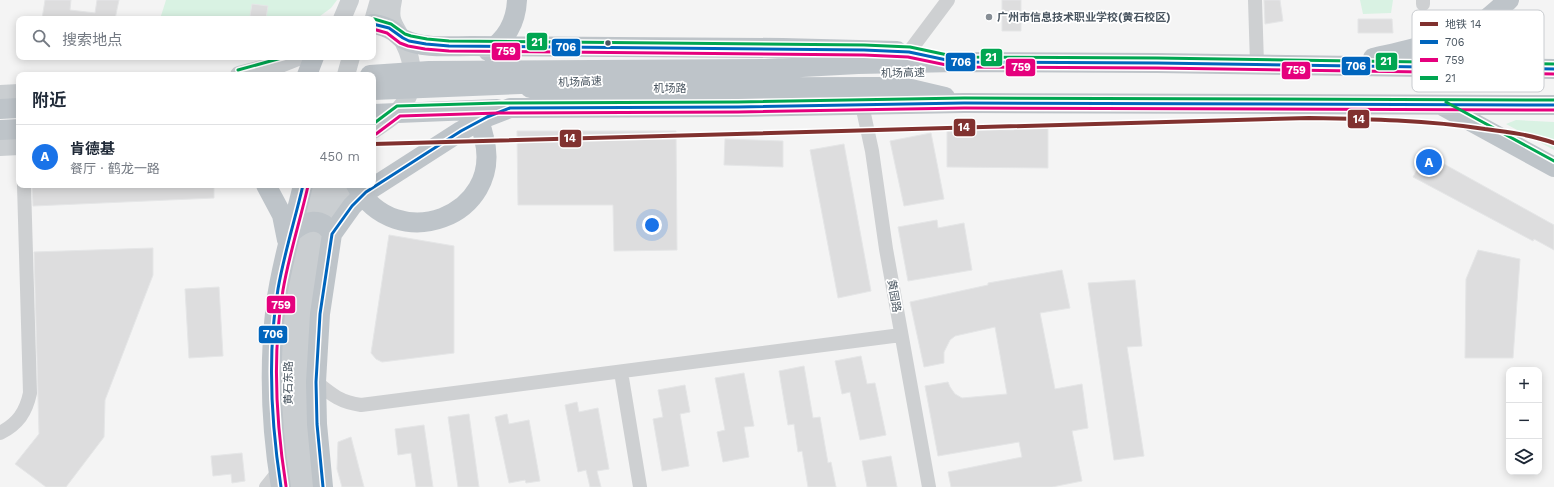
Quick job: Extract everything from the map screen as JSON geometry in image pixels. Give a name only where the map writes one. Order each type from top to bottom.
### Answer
[{"type":"highway","points":[[429,71],[449,67],[471,59],[496,46],[504,38],[514,21],[517,0]]},
{"type":"highway","points":[[1497,10],[1509,0]]},
{"type":"highway","name":"机场路","points":[[376,23],[394,31],[402,38],[420,44],[432,45],[864,50],[909,52],[956,62]]},
{"type":"highway","points":[[376,186],[461,131],[504,108],[491,91],[489,72],[495,57],[505,46]]},
{"type":"highway","points":[[1344,65],[1412,48]]},
{"type":"highway","points":[[308,72],[313,60]]},
{"type":"highway","name":"机场路","points":[[376,95],[434,90],[603,87],[956,62],[1412,66]]},
{"type":"highway","name":"机场路","points":[[1544,69],[1554,69]]},
{"type":"highway","name":"机场路","points":[[376,75],[429,71],[715,78],[897,88],[924,91],[964,103]]},
{"type":"highway","name":"机场高速","points":[[376,90],[680,78],[974,72],[1069,71],[1412,75]]},
{"type":"highway","name":"机场高速","points":[[1544,76],[1554,76]]},
{"type":"highway","points":[[358,188],[362,197],[378,211],[392,219],[410,223],[444,218],[457,212],[477,190],[483,178],[486,162],[486,147],[482,128],[475,114],[466,104],[455,97],[434,90]]},
{"type":"highway","points":[[376,114],[815,98],[1231,96],[1554,100]]},
{"type":"highway","name":"机场路","points":[[504,108],[964,103],[1554,105]]},
{"type":"highway","points":[[0,105],[16,104]]},
{"type":"highway","points":[[1439,104],[1554,167]]},
{"type":"highway","points":[[0,108],[16,108]]},
{"type":"highway","points":[[0,127],[16,128]]},
{"type":"highway","points":[[0,130],[16,128]]},
{"type":"highway","points":[[268,188],[274,197],[284,222],[290,258],[292,293]]},
{"type":"highway","points":[[275,482],[273,407],[274,327],[281,276],[303,188]]},
{"type":"highway","points":[[323,487],[316,424],[316,382],[320,314],[332,234],[352,206],[372,188]]},
{"type":"highway","points":[[292,232],[303,224],[317,222],[325,224],[332,234]]},
{"type":"main road","points":[[343,16],[350,0]]},
{"type":"main road","points":[[362,16],[366,0]]},
{"type":"main road","points":[[375,16],[379,0]]},
{"type":"main road","points":[[376,128],[398,111],[409,93],[413,75],[412,62],[402,38],[395,29],[391,17],[393,0]]},
{"type":"main road","points":[[250,72],[289,60]]},
{"type":"main road","points":[[347,72],[350,60]]},
{"type":"main road","points":[[360,72],[363,60]]},
{"type":"main road","points":[[0,94],[16,93]]},
{"type":"main road","points":[[398,111],[504,108]]},
{"type":"main road","points":[[0,147],[16,146]]},
{"type":"main road","name":"黄石东路","points":[[309,487],[297,442],[288,368],[292,293],[302,244],[316,188]]},
{"type":"main road","name":"黄石东路","points":[[296,487],[297,442],[301,407],[303,332],[307,291],[314,251],[329,188]]},
{"type":"main road","points":[[332,234],[343,188]]},
{"type":"street","points":[[909,52],[948,0]]},
{"type":"street","points":[[1255,0],[1257,64]]},
{"type":"street","name":"黄园路","points":[[862,105],[872,151],[886,249],[928,487]]},
{"type":"street","points":[[0,433],[14,424],[20,417],[27,406],[30,393],[24,188]]},
{"type":"street","points":[[316,382],[335,397],[348,403],[361,405],[901,335]]},
{"type":"street","points":[[621,372],[640,487]]},
{"type":"green space","points":[[166,0],[337,0],[331,8],[320,16],[161,16]]},
{"type":"green space","points":[[1360,0],[1393,0],[1391,13],[1363,14]]},
{"type":"green space","points":[[1516,120],[1554,122],[1554,150],[1506,124]]},
{"type":"building","points":[[45,0],[71,0],[70,10],[95,13],[97,0],[119,0],[116,16],[42,16]]},
{"type":"building","points":[[1002,0],[1021,0],[1021,31],[1002,31]]},
{"type":"building","points":[[1264,0],[1280,0],[1283,21],[1265,24]]},
{"type":"building","points":[[252,4],[268,6],[266,16],[250,16]]},
{"type":"building","points":[[1358,19],[1392,19],[1393,33],[1358,33]]},
{"type":"building","points":[[1014,127],[1048,128],[1048,168],[947,167],[947,129],[1014,130]]},
{"type":"building","points":[[517,131],[676,131],[677,250],[614,251],[613,205],[518,205]]},
{"type":"building","points":[[931,133],[944,199],[904,206],[890,141]]},
{"type":"building","points":[[725,139],[783,141],[783,167],[724,165]]},
{"type":"building","points":[[844,144],[871,291],[838,298],[810,150]]},
{"type":"building","points":[[1426,154],[1554,225],[1554,250],[1534,239],[1533,241],[1413,177]]},
{"type":"building","points":[[32,188],[214,188],[214,198],[33,206]]},
{"type":"building","points":[[937,220],[938,228],[964,223],[972,270],[908,281],[898,227]]},
{"type":"building","points":[[389,235],[454,246],[454,353],[382,362],[376,359],[371,353]]},
{"type":"building","points":[[153,248],[153,275],[105,400],[104,437],[66,487],[46,487],[15,464],[39,434],[34,252]]},
{"type":"building","points":[[1478,250],[1520,259],[1513,358],[1465,358],[1466,279]]},
{"type":"building","points":[[1062,270],[1070,308],[1040,313],[1055,389],[1082,384],[1088,428],[1072,431],[1082,481],[1052,487],[951,487],[948,472],[1022,457],[1019,442],[938,456],[925,386],[948,382],[955,394],[962,398],[1007,394],[995,327],[955,336],[950,340],[944,352],[944,363],[924,367],[910,302],[988,285],[988,283]]},
{"type":"building","points":[[1135,280],[1142,346],[1127,347],[1144,456],[1114,460],[1088,283]]},
{"type":"building","points":[[219,287],[223,356],[189,358],[185,289]]},
{"type":"building","points":[[861,356],[867,384],[875,383],[886,435],[860,440],[850,392],[842,394],[835,361]]},
{"type":"building","points":[[804,366],[813,418],[820,417],[828,463],[831,462],[836,487],[808,487],[802,451],[798,452],[794,424],[788,425],[779,371]]},
{"type":"building","points":[[744,373],[754,426],[744,427],[749,457],[723,462],[717,432],[725,430],[715,378]]},
{"type":"building","points":[[685,385],[690,412],[680,414],[689,466],[662,471],[653,419],[663,417],[658,390]]},
{"type":"building","points":[[577,402],[579,412],[598,408],[609,469],[597,471],[601,487],[590,487],[586,470],[578,472],[565,405]]},
{"type":"building","points":[[469,414],[479,487],[458,487],[448,417]]},
{"type":"building","points":[[507,414],[509,424],[529,420],[540,481],[526,483],[525,480],[509,483],[495,417]]},
{"type":"building","points":[[424,425],[433,487],[416,487],[411,453],[398,455],[395,429]]},
{"type":"building","points":[[351,437],[364,487],[342,487],[337,469],[338,442]]},
{"type":"building","points":[[242,453],[245,481],[232,483],[231,474],[213,476],[211,456]]},
{"type":"building","points":[[891,456],[897,487],[867,487],[862,461]]},
{"type":"metro line","name":"14","points":[[376,144],[1309,118],[1419,122],[1463,126],[1520,134],[1554,143]]},
{"type":"transit line","name":"21","points":[[376,20],[391,24],[405,34],[411,36],[449,41],[864,45],[910,47],[957,57],[1412,62]]},
{"type":"transit line","name":"706","points":[[376,25],[389,28],[409,41],[449,46],[864,50],[909,52],[956,62],[1412,67]]},
{"type":"transit line","name":"759","points":[[376,30],[387,33],[400,43],[408,46],[449,51],[864,55],[908,57],[956,67],[1412,72]]},
{"type":"transit line","name":"21","points":[[238,70],[274,60]]},
{"type":"transit line","name":"21","points":[[1544,64],[1554,64]]},
{"type":"transit line","name":"706","points":[[1544,69],[1554,69]]},
{"type":"transit line","name":"759","points":[[1544,74],[1554,74]]},
{"type":"transit line","name":"21","points":[[376,122],[397,106],[499,103],[738,102],[964,98],[1554,100]]},
{"type":"transit line","name":"21","points":[[1446,102],[1554,161]]},
{"type":"transit line","name":"706","points":[[376,186],[461,131],[487,117],[510,108],[738,107],[964,103],[1554,105]]},
{"type":"transit line","name":"759","points":[[376,134],[400,116],[499,113],[738,112],[964,108],[1554,110]]},
{"type":"transit line","name":"706","points":[[281,487],[273,413],[271,363],[272,338],[280,276],[302,188]]},
{"type":"transit line","name":"759","points":[[286,486],[278,413],[276,363],[277,339],[285,277],[307,188]]},
{"type":"transit line","name":"706","points":[[323,487],[317,424],[316,382],[320,314],[332,234],[352,206],[372,188]]},
{"type":"place","name":"广州市信息技术职业学校(黄石校区)","points":[[989,17]]},
{"type":"place","name":"肯德基","points":[[1429,162]]}]
